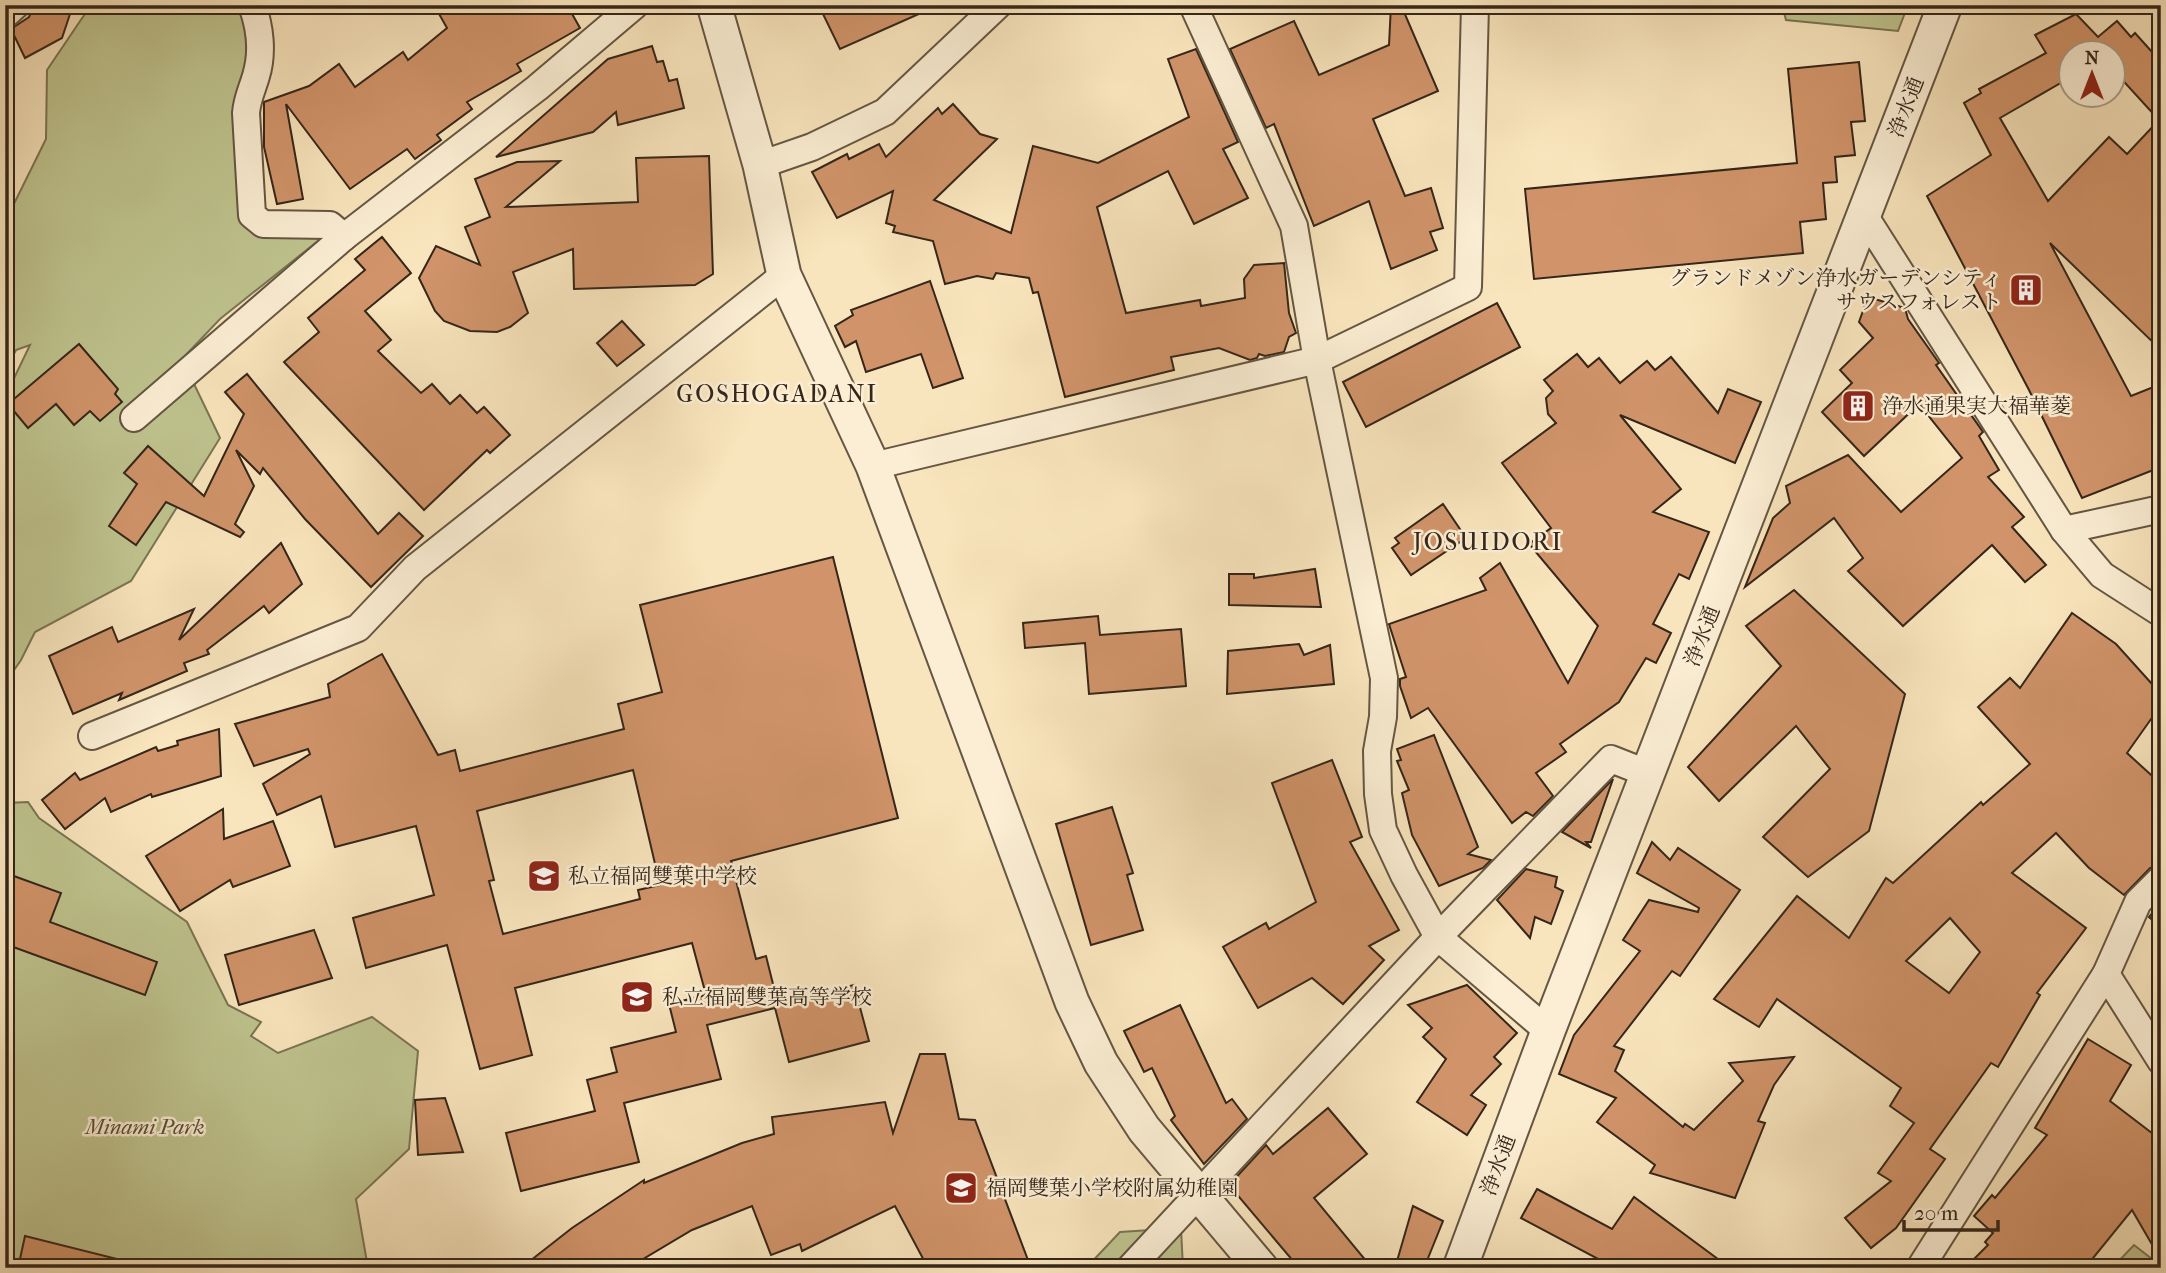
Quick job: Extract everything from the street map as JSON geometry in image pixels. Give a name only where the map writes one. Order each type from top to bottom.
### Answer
[{"type":"street","points":[[5,15],[16,5]]},
{"type":"street","points":[[252,5],[259,25],[260,50],[257,75],[247,99],[246,113],[253,215],[263,224],[330,225],[344,237]]},
{"type":"street","points":[[134,418],[344,237],[537,88],[635,5]]},
{"type":"street","points":[[714,5],[760,165],[784,275],[873,466],[1072,1002],[1101,1063],[1144,1129],[1200,1191],[1261,1268]]},
{"type":"street","points":[[760,165],[811,147],[885,112],[998,5]]},
{"type":"street","points":[[1193,5],[1294,226],[1317,360],[1384,678],[1383,717],[1377,751],[1378,794],[1383,830],[1438,937],[1548,1031]]},
{"type":"street","points":[[873,466],[1317,360],[1468,287],[1473,193],[1475,5]]},
{"type":"street","name":"浄水通","points":[[1460,1268],[1548,1031],[1945,5]]},
{"type":"street","points":[[1864,215],[2064,530],[2102,575],[2161,613]]},
{"type":"street","points":[[92,736],[358,628],[415,568],[784,275]]},
{"type":"street","points":[[2064,530],[2161,509]]},
{"type":"street","points":[[1130,1268],[1438,937],[1611,759],[1649,774]]},
{"type":"street","points":[[1920,1268],[2106,974],[2138,902],[2161,879]]},
{"type":"street","points":[[2106,974],[2161,1061]]},
{"type":"green space","points":[[91,5],[247,5],[248,70],[233,108],[244,223],[328,233],[220,319],[182,359],[220,438],[131,581],[35,632],[21,660],[5,683],[5,397],[30,345],[16,350],[5,371],[5,222],[46,139],[47,70]]},
{"type":"green space","points":[[1782,5],[1908,5],[1898,31],[1786,20]]},
{"type":"green space","name":"Minami Park","points":[[28,802],[39,818],[187,922],[228,1005],[261,1022],[251,1036],[278,1053],[372,1017],[418,1051],[409,1149],[356,1199],[368,1268],[5,1268],[5,803]]},
{"type":"green space","points":[[1181,1228],[1183,1268],[1086,1268],[1120,1232]]},
{"type":"green space","points":[[2134,1245],[2161,1266],[2161,1268],[2112,1268]]},
{"type":"building","points":[[34,5],[73,5],[62,38],[25,58],[11,29],[29,17]]},
{"type":"building","points":[[434,5],[567,5],[580,28],[517,64],[521,71],[467,102],[472,109],[437,135],[441,140],[415,159],[407,149],[350,189],[286,104],[303,199],[277,204],[264,147],[264,102],[309,86],[339,64],[355,87],[403,52],[408,60],[447,28]]},
{"type":"building","points":[[844,5],[939,5],[840,49],[823,14]]},
{"type":"building","points":[[1391,5],[1401,5],[1438,91],[1373,119],[1405,196],[1431,188],[1443,228],[1430,232],[1437,250],[1391,269],[1369,201],[1314,226],[1274,124],[1266,128],[1230,49],[1294,21],[1319,75],[1389,45]]},
{"type":"building","points":[[2076,14],[2098,37],[2117,21],[2131,37],[2135,33],[2161,62],[2161,350],[2050,243],[2131,396],[2161,384],[2161,467],[2082,498],[2029,390],[1927,196],[1991,155],[1964,103],[1981,93],[1979,89],[2046,53],[2035,35]],"holes":[[[2058,38],[2128,38],[2128,86],[2159,120],[2127,154],[2109,137],[2048,201],[2000,118],[2058,85]]]},
{"type":"building","points":[[652,46],[657,62],[663,61],[669,81],[677,79],[684,108],[618,125],[616,112],[593,132],[496,157],[608,59]]},
{"type":"building","points":[[1196,49],[1238,142],[1223,149],[1248,198],[1194,224],[1168,171],[1097,207],[1126,313],[1200,300],[1201,306],[1245,298],[1244,279],[1254,265],[1284,263],[1289,313],[1296,333],[1289,337],[1284,352],[1265,356],[1259,354],[1257,358],[1250,360],[1219,348],[1171,357],[1174,370],[1065,397],[1038,292],[1033,293],[1029,278],[996,273],[993,279],[977,276],[945,284],[933,241],[893,232],[895,226],[886,223],[893,191],[837,218],[812,172],[847,154],[849,159],[879,144],[886,157],[938,108],[942,114],[953,104],[980,134],[997,139],[934,200],[1011,233],[1033,146],[1098,163],[1189,117],[1168,59]]},
{"type":"building","points":[[1859,62],[1865,121],[1851,122],[1855,155],[1835,157],[1837,182],[1823,183],[1826,219],[1800,222],[1803,253],[1534,279],[1525,189],[1797,163],[1788,69]]},
{"type":"building","points":[[709,156],[713,274],[695,285],[574,289],[573,249],[513,272],[528,313],[510,327],[497,332],[470,331],[444,321],[435,311],[419,278],[436,246],[480,265],[465,227],[490,217],[475,179],[517,162],[560,161],[506,207],[638,202],[636,158]]},
{"type":"building","points":[[382,237],[411,273],[365,311],[391,340],[378,351],[421,393],[432,384],[450,404],[460,395],[477,413],[484,407],[510,435],[490,453],[487,450],[424,510],[284,362],[319,332],[308,318],[365,270],[355,259]]},
{"type":"building","points":[[930,281],[963,378],[933,388],[921,354],[866,372],[856,341],[845,347],[835,326],[853,315],[851,310]]},
{"type":"building","points":[[1868,297],[1905,308],[1908,319],[1939,363],[1936,365],[1983,432],[1979,436],[1999,470],[1988,477],[2024,517],[2012,527],[2046,565],[2025,582],[1992,545],[1903,626],[1848,571],[1863,558],[1834,518],[1745,587],[1773,518],[1790,503],[1786,486],[1848,455],[1901,512],[1962,458],[1919,404],[1864,456],[1822,412],[1852,383],[1840,370],[1873,338],[1859,322]]},
{"type":"building","points":[[1497,303],[1520,347],[1366,427],[1343,382]]},
{"type":"building","points":[[622,321],[644,345],[617,366],[597,343]]},
{"type":"building","points":[[79,344],[118,389],[115,394],[122,402],[100,421],[90,411],[74,425],[56,404],[28,428],[8,404]]},
{"type":"building","points":[[1577,354],[1588,367],[1599,358],[1620,383],[1647,361],[1655,370],[1671,357],[1718,413],[1728,389],[1761,402],[1735,463],[1620,415],[1681,489],[1653,512],[1709,532],[1689,579],[1679,574],[1653,624],[1671,633],[1656,663],[1646,658],[1619,702],[1560,744],[1566,752],[1536,773],[1553,796],[1533,816],[1526,812],[1512,823],[1428,708],[1411,718],[1400,686],[1400,679],[1406,677],[1389,624],[1486,590],[1480,578],[1500,563],[1568,683],[1598,626],[1529,544],[1551,528],[1502,463],[1556,423],[1548,414],[1546,398],[1553,391],[1544,380]]},
{"type":"building","points":[[247,374],[378,534],[399,513],[423,536],[371,587],[305,519],[263,468],[260,474],[236,450],[254,486],[235,524],[244,532],[240,537],[166,502],[136,545],[109,526],[137,484],[124,473],[148,446],[204,496],[244,414],[225,392]]},
{"type":"building","points":[[1443,504],[1466,538],[1411,575],[1392,548],[1399,543],[1395,538]]},
{"type":"building","points":[[281,543],[302,584],[269,613],[264,606],[207,650],[209,654],[184,663],[187,671],[119,700],[122,693],[73,714],[49,656],[112,627],[118,642],[194,609],[179,640]]},
{"type":"building","points":[[833,557],[898,818],[731,861],[756,959],[766,956],[778,1004],[854,985],[869,1041],[789,1062],[775,1008],[707,1025],[721,1079],[624,1103],[639,1162],[521,1191],[506,1133],[595,1111],[587,1080],[617,1072],[611,1048],[676,1032],[669,1004],[706,995],[692,943],[515,988],[532,1055],[480,1069],[447,945],[366,968],[353,918],[434,895],[416,826],[335,847],[321,796],[277,815],[263,784],[310,754],[308,749],[254,766],[235,724],[330,697],[328,684],[382,654],[438,755],[455,750],[460,771],[624,729],[618,704],[662,692],[640,605]],"holes":[[[633,770],[660,885],[638,890],[640,899],[503,934],[489,881],[494,880],[477,811]]]},
{"type":"building","points":[[1315,569],[1321,607],[1229,605],[1229,574],[1254,574],[1254,578]]},
{"type":"building","points":[[1794,590],[1905,694],[1869,831],[1808,877],[1763,837],[1830,769],[1796,726],[1719,801],[1688,767],[1781,666],[1746,626]]},
{"type":"building","points":[[2072,613],[2116,644],[2161,694],[2161,705],[2127,753],[2161,784],[2161,864],[2150,868],[2124,895],[2089,868],[2056,833],[2012,873],[2086,928],[2037,993],[2040,995],[1998,1067],[1991,1063],[1930,1149],[1945,1159],[1896,1228],[1871,1248],[1845,1218],[1891,1181],[1878,1173],[1914,1123],[1890,1106],[1901,1088],[1777,999],[1759,1027],[1714,999],[1797,896],[1849,938],[1886,878],[1893,883],[1981,802],[1983,805],[2030,764],[1978,707],[2010,678],[2020,688]],"holes":[[[1950,918],[1980,952],[1949,993],[1906,961]]]},
{"type":"building","points":[[1098,616],[1100,635],[1181,629],[1186,686],[1089,694],[1085,643],[1025,648],[1023,623]]},
{"type":"building","points":[[1299,644],[1304,655],[1330,645],[1334,684],[1227,694],[1228,651]]},
{"type":"building","points":[[219,729],[221,776],[152,797],[151,794],[111,812],[105,798],[65,829],[42,800],[75,773],[80,780],[156,747],[158,751],[178,745],[177,741]]},
{"type":"building","points":[[1434,735],[1478,847],[1468,854],[1491,860],[1483,868],[1439,886],[1412,835],[1402,793],[1409,790],[1397,761],[1401,760],[1397,749]]},
{"type":"building","points":[[1332,760],[1362,837],[1350,842],[1399,930],[1369,946],[1384,960],[1343,1004],[1312,978],[1258,1008],[1223,947],[1266,923],[1269,929],[1316,902],[1272,783]]},
{"type":"building","points":[[1613,779],[1591,842],[1586,842],[1591,848],[1562,832]]},
{"type":"building","points":[[1112,807],[1133,873],[1127,875],[1143,930],[1091,945],[1056,824]]},
{"type":"building","points":[[223,809],[224,839],[273,821],[290,866],[233,887],[230,880],[180,911],[146,856]]},
{"type":"building","points":[[1652,842],[1670,860],[1678,848],[1740,890],[1680,976],[1672,971],[1614,1046],[1624,1050],[1615,1071],[1683,1127],[1685,1124],[1694,1130],[1743,1081],[1729,1063],[1794,1057],[1774,1085],[1758,1121],[1765,1123],[1735,1198],[1650,1173],[1655,1165],[1597,1122],[1616,1098],[1559,1074],[1574,1035],[1640,951],[1623,940],[1649,900],[1698,912],[1699,908],[1637,873]]},
{"type":"building","points":[[1526,869],[1557,877],[1555,887],[1563,891],[1551,924],[1535,917],[1530,938],[1497,900]]},
{"type":"building","points":[[11,875],[61,893],[50,922],[157,962],[145,995],[5,944],[5,891]]},
{"type":"building","points":[[2161,902],[2161,927],[2149,917]]},
{"type":"building","points":[[314,930],[332,978],[239,1005],[225,955]]},
{"type":"building","points":[[1467,985],[1517,1033],[1494,1057],[1501,1064],[1471,1095],[1486,1105],[1467,1135],[1417,1102],[1446,1059],[1423,1037],[1432,1028],[1408,1005]]},
{"type":"building","points":[[1180,1005],[1226,1103],[1232,1099],[1247,1119],[1204,1164],[1171,1120],[1175,1116],[1152,1068],[1144,1072],[1124,1031]]},
{"type":"building","points":[[2088,1039],[2131,1065],[2110,1101],[2161,1140],[2161,1260],[2132,1210],[2085,1268],[1965,1268],[1988,1245],[1985,1242],[1993,1233],[1974,1216],[1992,1195],[1995,1198],[2047,1135],[2035,1128]]},
{"type":"building","points":[[920,1054],[945,1054],[959,1119],[975,1120],[1031,1268],[928,1268],[895,1206],[802,1251],[800,1244],[771,1255],[752,1206],[692,1230],[628,1268],[521,1268],[572,1228],[644,1180],[644,1183],[742,1143],[774,1134],[772,1117],[885,1102],[893,1133]]},
{"type":"building","points":[[445,1098],[463,1152],[418,1155],[415,1100]]},
{"type":"building","points":[[1328,1108],[1367,1154],[1314,1198],[1372,1268],[1299,1268],[1229,1185],[1266,1145],[1273,1154]]},
{"type":"building","points":[[1537,1189],[1612,1229],[1634,1197],[1730,1268],[1615,1268],[1521,1218]]},
{"type":"building","points":[[1413,1206],[1443,1221],[1424,1268],[1395,1268]]},
{"type":"building","points":[[25,1236],[117,1259],[116,1268],[18,1268]]},
{"type":"place","name":"グランドメゾン浄水ガーデンシティ サウスフォレスト","points":[[2026,290]]},
{"type":"place","name":"浄水通果実大福華菱","points":[[1858,406]]},
{"type":"place","name":"私立福岡雙葉中学校","points":[[544,876]]},
{"type":"place","name":"私立福岡雙葉高等学校","points":[[637,997]]},
{"type":"place","name":"福岡雙葉小学校附属幼稚園","points":[[961,1188]]},
{"type":"district","name":"GOSHOGADANI","points":[[777,394]]},
{"type":"district","name":"JOSUIDORI","points":[[1488,542]]}]
